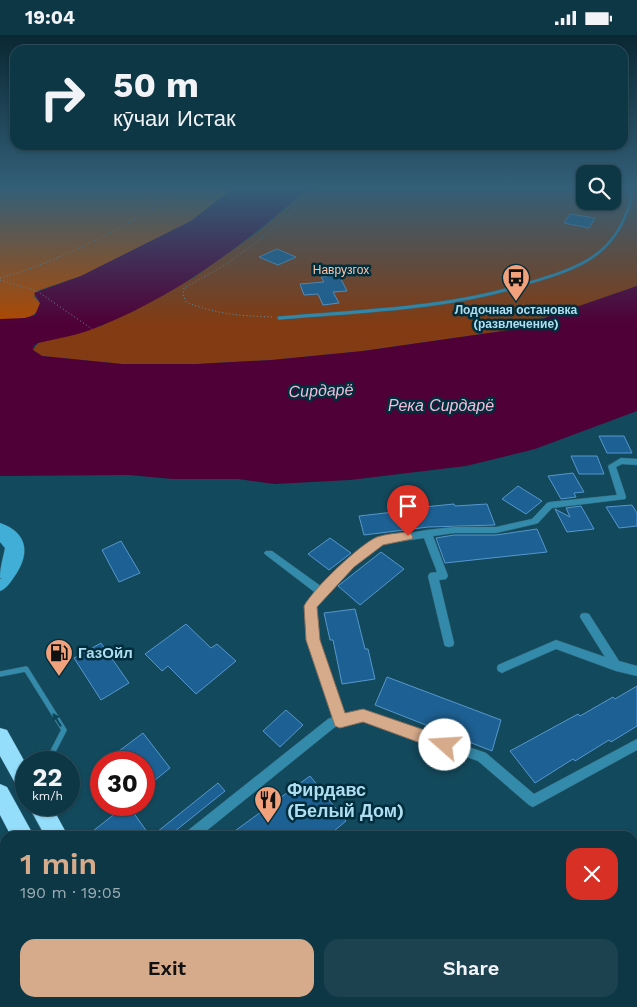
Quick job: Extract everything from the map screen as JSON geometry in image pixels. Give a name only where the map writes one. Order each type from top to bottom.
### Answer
[{"type":"highway","points":[[0,737],[15,764]]},
{"type":"highway","points":[[0,794],[19,831]]},
{"type":"highway","points":[[45,816],[54,831]]},
{"type":"main road","points":[[0,527],[10,531],[18,542],[21,555],[14,571],[0,587]]},
{"type":"main road","points":[[0,535],[10,547],[8,561],[0,574]]},
{"type":"street","points":[[340,721],[313,640],[311,606],[350,564],[380,541],[454,530],[496,530],[535,521],[550,505],[622,497],[612,466],[621,461],[637,462]]},
{"type":"street","points":[[427,533],[443,576],[433,576],[449,643]]},
{"type":"street","points":[[269,553],[323,593]]},
{"type":"street","points":[[585,617],[616,666]]},
{"type":"street","points":[[502,668],[556,644],[616,666],[637,671]]},
{"type":"street","points":[[196,831],[332,723],[363,715],[482,757],[532,801],[637,744]]},
{"type":"lane","points":[[280,318],[466,299],[526,285],[597,256],[616,238],[618,233]]},
{"type":"lane","points":[[0,674],[26,669],[64,730],[53,751]]},
{"type":"path","points":[[0,279],[76,251],[107,233]]},
{"type":"path","points":[[269,233],[229,262],[184,288],[183,294],[186,303],[220,315],[280,318]]},
{"type":"path","points":[[0,279],[37,291],[92,329]]},
{"type":"green space","name":"Наврузгох","points":[[256,233],[637,233],[637,286],[510,330],[363,351],[272,360],[197,364],[122,364],[42,356],[33,350],[38,343],[101,326],[193,278]]},
{"type":"shaded area","points":[[0,233],[166,233],[81,276],[37,291],[34,296],[40,303],[35,314],[25,318],[0,319]]},
{"type":"water","name":"Река Сирдарё","points":[[166,233],[254,233],[210,266],[157,299],[85,332],[38,343],[34,346],[33,350],[42,356],[122,364],[197,364],[272,360],[363,351],[510,330],[637,286],[637,411],[535,449],[466,466],[350,480],[275,484],[238,479],[173,479],[129,475],[0,476],[0,319],[25,318],[35,315],[40,303],[34,293],[81,276]]},
{"type":"building","points":[[277,249],[296,257],[278,265],[259,257]]},
{"type":"building","points":[[339,275],[347,291],[333,292],[339,303],[323,305],[318,294],[304,295],[300,284],[324,282],[321,277]]},
{"type":"building","points":[[599,436],[624,436],[632,453],[607,453]]},
{"type":"building","points":[[571,456],[597,456],[604,474],[579,474]]},
{"type":"building","points":[[573,473],[584,492],[574,493],[576,497],[561,499],[548,476]]},
{"type":"building","points":[[518,486],[542,501],[526,514],[502,499]]},
{"type":"building","points":[[454,504],[455,506],[487,504],[495,525],[428,527],[364,535],[359,516],[394,512],[394,510]]},
{"type":"building","points":[[632,505],[637,513],[637,526],[619,528],[606,507]]},
{"type":"building","points":[[581,506],[594,529],[567,532],[555,509],[570,517],[566,508]]},
{"type":"building","points":[[537,529],[547,552],[445,563],[436,538],[454,535],[496,535]]},
{"type":"building","points":[[330,538],[351,553],[329,570],[308,554]]},
{"type":"building","points":[[121,541],[140,573],[119,582],[102,550]]},
{"type":"building","points":[[381,552],[404,569],[360,605],[338,586]]},
{"type":"building","points":[[355,609],[365,649],[368,649],[375,679],[342,684],[333,640],[330,640],[324,613]]},
{"type":"building","points":[[186,624],[211,648],[217,644],[236,661],[196,694],[168,666],[162,671],[145,654]]},
{"type":"building","points":[[101,643],[129,683],[101,700],[74,658]]},
{"type":"building","points":[[387,677],[501,720],[492,751],[375,705]]},
{"type":"building","points":[[637,686],[637,726],[611,742],[609,740],[575,761],[573,759],[535,783],[510,751],[578,714],[580,716]]},
{"type":"building","points":[[286,710],[303,725],[280,747],[263,731]]},
{"type":"building","points":[[143,733],[170,768],[155,780],[155,751],[119,751]]},
{"type":"building","points":[[310,776],[346,821],[334,831],[235,831]]},
{"type":"building","points":[[218,783],[225,791],[175,831],[158,831]]},
{"type":"building","points":[[112,816],[136,816],[146,831],[93,831]]},
{"type":"place","name":"Лодочная остановка (развлечение)","points":[[516,302]]},
{"type":"place","name":"ГазОйл","points":[[59,677]]},
{"type":"place","name":"Фирдавс (Белый Дом)","points":[[268,824]]},
{"type":"route","points":[[408,536],[380,541],[350,564],[311,606],[313,640],[340,721],[363,715],[445,745]]},
{"type":"water label","name":"Сирдарё","points":[[321,390]]}]
